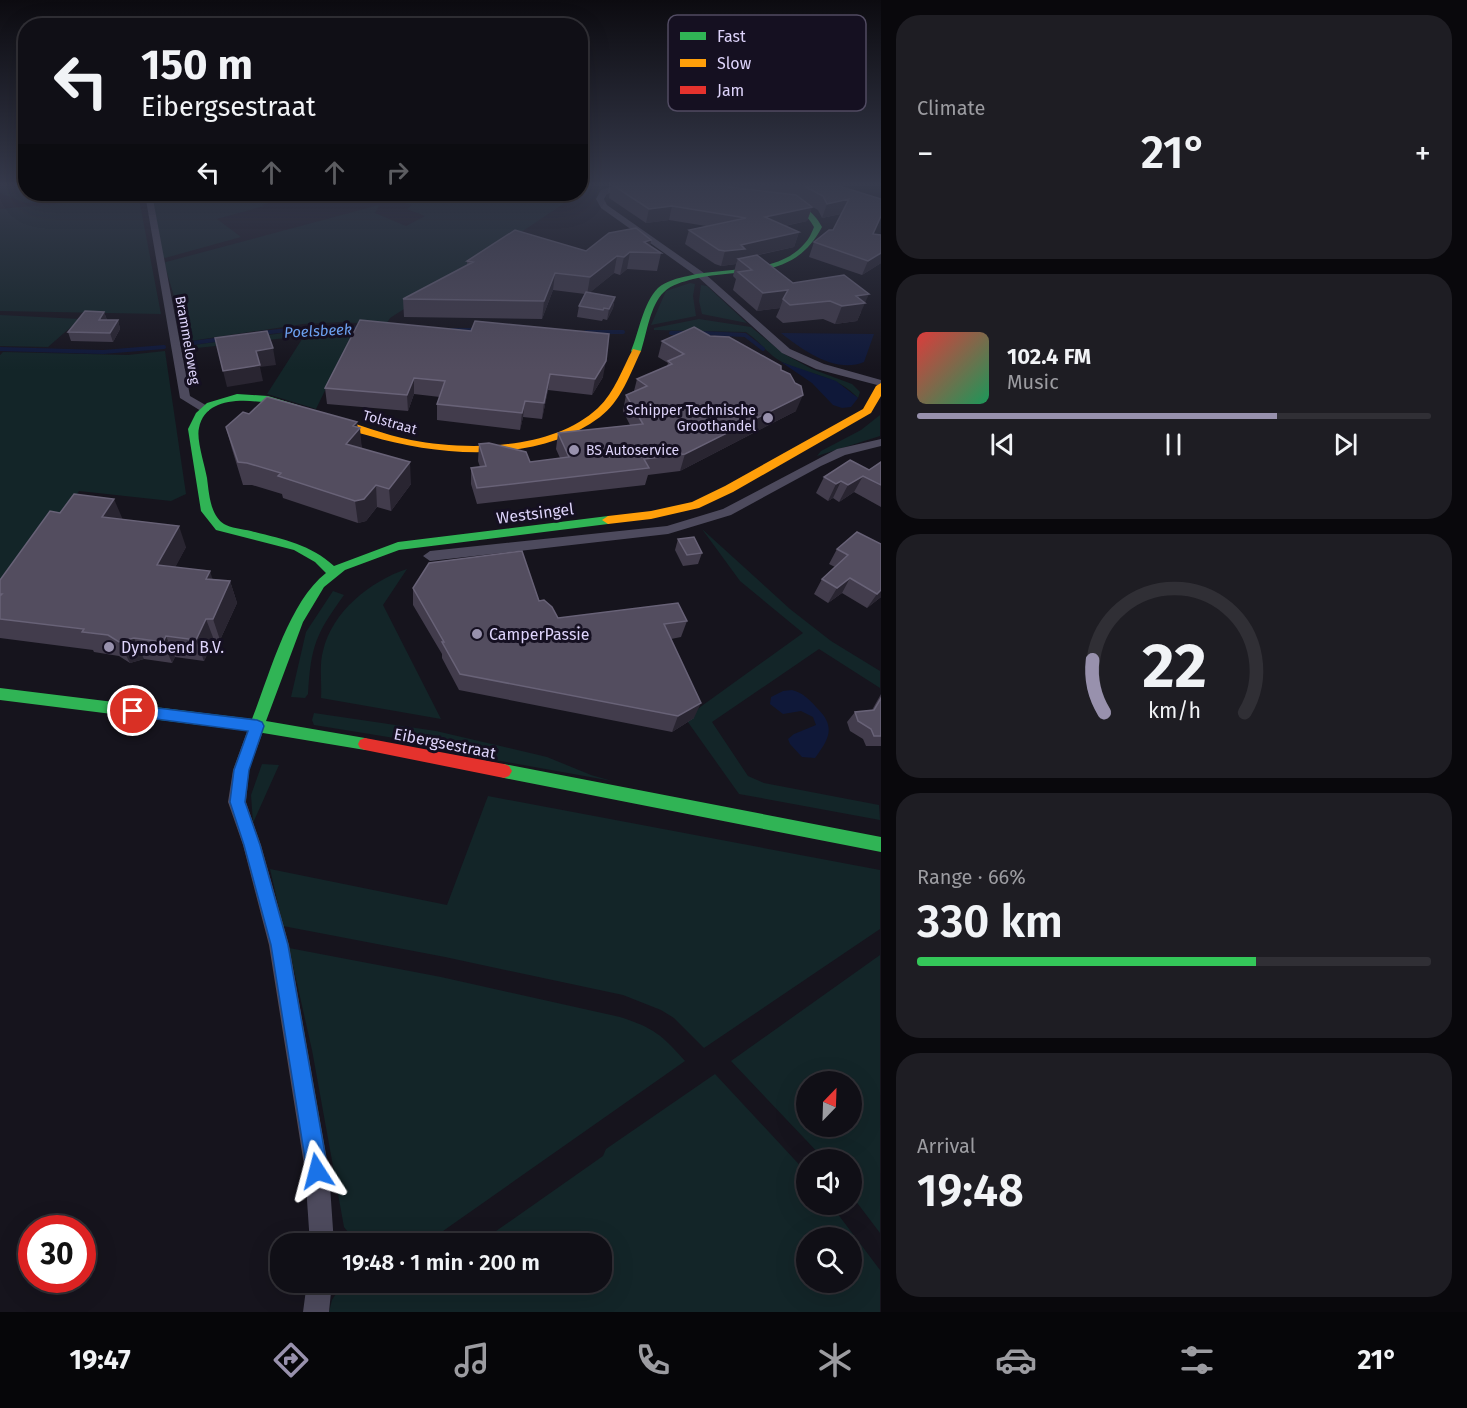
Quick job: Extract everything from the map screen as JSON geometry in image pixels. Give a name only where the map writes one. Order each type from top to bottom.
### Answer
[{"type":"street","name":"Brammeloweg","points":[[158,247],[185,398],[205,409]]},
{"type":"street","points":[[663,247],[701,274],[786,351],[801,360],[880,385]]},
{"type":"street","name":"Tolstraat","points":[[205,409],[232,397],[246,396],[272,399],[387,440],[445,450],[500,450],[536,442],[564,433],[598,412],[614,395],[659,291],[674,282],[701,274],[778,262],[801,254],[808,247]]},
{"type":"street","name":"Westsingel","points":[[257,726],[298,617],[310,596],[333,572],[367,556],[398,546],[651,515],[694,505],[729,489],[844,426],[867,411],[876,398],[880,385]]},
{"type":"street","points":[[205,409],[193,429],[207,511],[212,519],[220,527],[298,548],[319,559],[333,572]]},
{"type":"street","name":"Westsingel","points":[[430,556],[668,530],[689,525],[727,512],[841,452],[880,442]]},
{"type":"street","name":"Eibergsestraat","points":[[0,694],[257,726],[370,745],[880,845]]},
{"type":"street","points":[[257,726],[241,770],[237,802],[252,845],[279,945],[317,1171],[321,1233]]},
{"type":"street","points":[[316,1312],[319,1293]]},
{"type":"shaded area","points":[[0,247],[148,247],[161,314],[0,311]]},
{"type":"shaded area","points":[[161,247],[204,247],[165,258]]},
{"type":"shaded area","points":[[222,247],[499,247],[390,318],[386,325],[342,322],[303,324],[184,342],[180,316],[164,263]]},
{"type":"shaded area","points":[[690,283],[695,284],[693,296],[696,316],[651,325],[666,291]]},
{"type":"shaded area","points":[[701,285],[707,286],[747,323],[702,314],[699,301]]},
{"type":"shaded area","points":[[0,315],[80,319],[48,347],[0,346]]},
{"type":"shaded area","points":[[699,319],[751,327],[784,354],[812,369],[852,384],[860,392],[858,398],[841,384],[782,362],[746,332],[654,330],[654,328]]},
{"type":"shaded area","points":[[354,331],[316,409],[267,394],[304,336],[188,349],[186,346],[283,333]]},
{"type":"shaded area","points":[[165,351],[186,494],[171,501],[79,491],[0,607],[0,355],[3,352],[128,355]]},
{"type":"shaded area","points":[[880,415],[880,436],[817,456],[821,451],[861,430]]},
{"type":"shaded area","points":[[702,529],[790,609],[831,641],[880,671],[880,688],[819,649],[712,722],[748,776],[764,783],[879,805],[880,820],[739,794],[685,718],[803,633],[740,581]]},
{"type":"shaded area","points":[[407,569],[383,605],[441,719],[321,698],[322,656],[335,623],[354,600],[367,590],[393,574]]},
{"type":"shaded area","points":[[333,591],[344,595],[327,620],[313,651],[308,694],[305,698],[291,697],[306,632]]},
{"type":"shaded area","points":[[314,713],[436,731],[547,757],[612,781],[495,760],[419,742],[314,725],[312,720]]},
{"type":"shaded area","points":[[262,764],[279,765],[253,823],[251,795]]},
{"type":"shaded area","points":[[488,796],[880,870],[880,929],[704,1048],[674,1018],[661,1010],[623,995],[445,957],[283,926],[270,869],[447,905]]},
{"type":"shaded area","points":[[289,948],[441,977],[620,1017],[657,1033],[685,1061],[443,1231],[437,1233],[349,1233],[344,1227],[312,1050]]},
{"type":"shaded area","points":[[880,955],[880,1233],[862,1209],[862,1149],[815,1149],[803,1137],[862,1137],[862,1071],[796,1071],[796,1129],[731,1061]]},
{"type":"shaded area","points":[[715,1074],[796,1161],[796,1215],[839,1215],[848,1227],[796,1227],[796,1293],[862,1293],[862,1246],[880,1270],[880,1312],[329,1312],[337,1293],[612,1293],[612,1233],[493,1233],[603,1156],[606,1149]]},
{"type":"water","points":[[781,333],[874,334],[864,362],[842,365],[831,363],[809,353]]},
{"type":"water","points":[[781,362],[836,381],[858,398],[851,407],[842,408],[833,405],[812,383]]},
{"type":"water","points":[[792,690],[808,699],[826,720],[829,732],[815,758],[802,757],[788,739],[816,725],[813,717],[801,711],[783,714],[770,704],[771,697],[783,691]]},
{"type":"building","points":[[488,247],[573,247],[586,251],[591,247],[652,247],[661,253],[630,252],[624,257],[617,256],[590,277],[555,273],[544,301],[403,299],[473,262],[467,261]]},
{"type":"building","points":[[715,247],[745,249],[725,251]]},
{"type":"building","points":[[829,247],[881,247],[881,253],[868,261]]},
{"type":"building","points":[[757,255],[793,283],[844,275],[869,294],[856,296],[865,303],[842,306],[830,301],[790,305],[783,299],[788,290],[763,293],[738,272],[752,270],[738,259]]},
{"type":"building","points":[[586,292],[615,297],[609,309],[579,306]]},
{"type":"building","points":[[85,311],[104,312],[99,320],[118,320],[110,333],[68,332]]},
{"type":"building","points":[[360,320],[471,331],[475,321],[609,334],[606,361],[595,379],[550,374],[544,403],[525,401],[522,413],[437,404],[445,381],[414,378],[407,395],[325,388]]},
{"type":"building","points":[[694,327],[710,336],[729,337],[781,366],[781,370],[790,374],[795,383],[801,386],[803,395],[685,454],[644,459],[649,468],[477,488],[471,468],[486,466],[479,444],[489,443],[526,452],[530,462],[569,457],[558,433],[643,424],[626,395],[647,386],[637,379],[672,364],[668,361],[684,354],[662,341]]},
{"type":"building","points":[[267,331],[273,348],[256,351],[260,365],[223,371],[215,338]]},
{"type":"building","points":[[267,397],[357,422],[353,426],[360,428],[346,444],[410,462],[389,489],[376,485],[364,499],[355,501],[278,476],[281,473],[238,462],[226,427],[243,412],[249,414]]},
{"type":"building","points":[[850,460],[869,470],[881,462],[881,485],[863,476],[848,485],[841,481],[836,484],[824,477]]},
{"type":"building","points":[[74,494],[114,499],[102,517],[179,526],[157,565],[210,571],[206,579],[230,581],[213,619],[206,619],[196,640],[166,636],[163,642],[134,638],[119,642],[108,635],[82,632],[84,629],[0,619],[0,596],[2,594],[0,594],[0,580],[50,511],[60,513]]},
{"type":"building","points":[[857,532],[881,544],[881,590],[877,594],[850,578],[837,588],[822,579],[848,555],[837,549]]},
{"type":"building","points":[[694,537],[702,553],[687,555],[678,539]]},
{"type":"building","points":[[522,551],[539,601],[544,600],[552,607],[558,618],[678,603],[687,621],[664,624],[701,703],[678,716],[460,674],[413,588],[429,563]]},
{"type":"building","points":[[881,698],[881,736],[874,736],[871,729],[858,721],[855,712],[874,710]]},
{"type":"waterway","name":"Poelsbeek","points":[[261,333],[298,329],[362,328]]},
{"type":"waterway","name":"Poelsbeek","points":[[452,330],[476,330]]},
{"type":"waterway","name":"Poelsbeek","points":[[586,332],[623,332]]},
{"type":"waterway","name":"Poelsbeek","points":[[671,333],[688,333]]},
{"type":"waterway","name":"Poelsbeek","points":[[700,333],[745,335],[763,349]]},
{"type":"waterway","name":"Poelsbeek","points":[[185,344],[222,339]]},
{"type":"waterway","name":"Poelsbeek","points":[[0,349],[103,352],[164,347]]},
{"type":"traffic: fast","points":[[636,351],[657,295],[665,287],[701,275],[761,268],[779,263],[796,256],[806,247]]},
{"type":"traffic: fast","points":[[296,406],[268,399],[237,397],[210,405],[200,415],[193,429],[207,511],[220,527],[298,547],[319,559],[333,572]]},
{"type":"traffic: fast","points":[[257,726],[297,621],[320,584],[341,567],[398,546],[608,520]]},
{"type":"traffic: fast","points":[[0,694],[257,726],[365,744]]},
{"type":"traffic: fast","points":[[504,771],[881,845]]},
{"type":"traffic: slow","points":[[332,420],[385,437],[437,448],[464,450],[518,446],[546,439],[596,415],[608,404],[617,390],[636,351]]},
{"type":"traffic: slow","points":[[608,520],[651,515],[695,505],[729,489],[867,411],[881,386]]},
{"type":"traffic: jam","points":[[365,744],[504,771]]},
{"type":"place","name":"Schipper Technische Groothandel","points":[[768,418]]},
{"type":"place","name":"BS Autoservice","points":[[574,450]]},
{"type":"place","name":"CamperPassie","points":[[477,634]]},
{"type":"place","name":"Dynobend B.V.","points":[[109,647]]},
{"type":"route","points":[[133,711],[257,726],[241,770],[237,802],[252,845],[279,945],[317,1171]]}]
